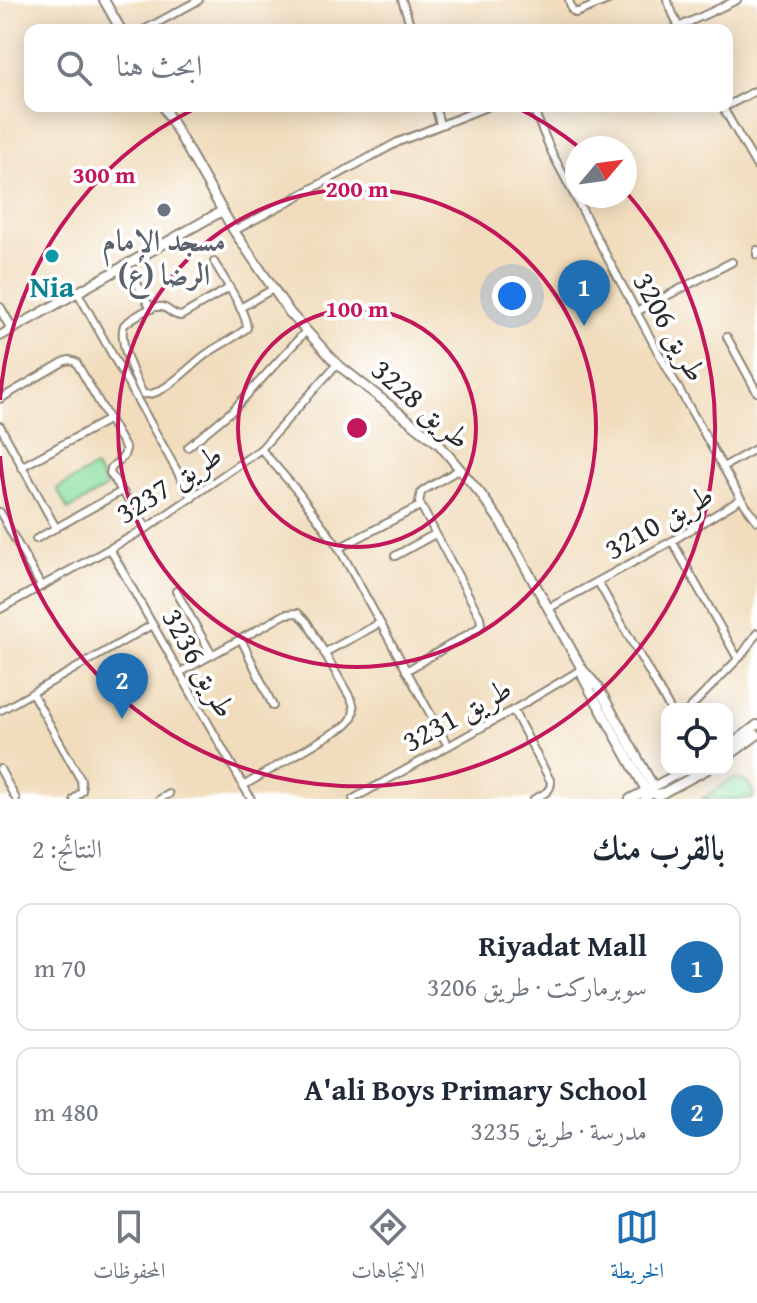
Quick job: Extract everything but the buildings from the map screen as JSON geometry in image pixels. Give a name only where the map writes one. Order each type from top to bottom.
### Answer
[{"type":"street","points":[[104,0],[118,24]]},
{"type":"street","points":[[155,24],[199,0]]},
{"type":"street","points":[[402,0],[410,24]]},
{"type":"street","points":[[569,0],[576,13],[608,0]]},
{"type":"street","points":[[667,0],[675,24]]},
{"type":"street","points":[[687,24],[737,0]]},
{"type":"street","points":[[733,102],[757,90]]},
{"type":"street","name":"طريق 3228","points":[[166,112],[234,231],[306,331],[337,364],[439,444],[500,521],[582,669],[598,687],[649,793]]},
{"type":"street","points":[[437,112],[440,124]]},
{"type":"street","points":[[234,231],[384,149],[473,112]]},
{"type":"street","name":"طريق 3206","points":[[535,112],[552,153],[636,312],[741,499],[757,521]]},
{"type":"street","points":[[726,112],[757,167]]},
{"type":"street","points":[[0,336],[222,211]]},
{"type":"street","points":[[214,262],[229,288],[240,308],[247,323],[245,330],[206,354],[184,375],[147,395],[142,392],[129,361],[122,331],[126,323],[160,307],[181,316],[229,288]]},
{"type":"street","points":[[636,312],[732,262]]},
{"type":"street","points":[[127,265],[151,309]]},
{"type":"street","points":[[240,308],[273,289]]},
{"type":"street","points":[[78,293],[192,498]]},
{"type":"street","points":[[0,308],[12,329]]},
{"type":"street","points":[[188,447],[233,410],[306,331]]},
{"type":"street","points":[[727,337],[757,392]]},
{"type":"street","points":[[0,399],[65,361],[73,360],[78,364],[126,449],[124,456],[110,471],[147,528]]},
{"type":"street","name":"طريق 3237","points":[[0,609],[147,528],[261,449],[337,364]]},
{"type":"street","points":[[21,467],[108,420]]},
{"type":"street","points":[[0,426],[56,528]]},
{"type":"street","points":[[723,467],[757,448]]},
{"type":"street","points":[[261,449],[298,492],[339,548],[448,746]]},
{"type":"street","points":[[406,671],[478,628],[482,622],[420,506],[419,497],[424,490],[460,469]]},
{"type":"street","points":[[36,539],[122,491]]},
{"type":"street","name":"طريق 3210","points":[[549,608],[672,541],[741,499]]},
{"type":"street","points":[[339,548],[420,506]]},
{"type":"street","points":[[0,512],[41,586]]},
{"type":"street","points":[[0,531],[8,526]]},
{"type":"street","points":[[395,556],[435,534]]},
{"type":"street","points":[[672,541],[738,659]]},
{"type":"street","name":"طريق 3236","points":[[110,549],[251,799]]},
{"type":"street","name":"طريق 3210","points":[[598,582],[667,703]]},
{"type":"street","points":[[176,591],[212,655]]},
{"type":"street","points":[[179,673],[286,614],[294,612],[305,618],[353,706],[353,715],[349,723],[243,786]]},
{"type":"street","points":[[324,653],[380,623]]},
{"type":"street","points":[[0,711],[152,625]]},
{"type":"street","points":[[695,703],[738,659],[757,633]]},
{"type":"street","points":[[241,639],[273,706]]},
{"type":"street","name":"طريق 3231","points":[[353,799],[582,669]]},
{"type":"street","points":[[32,693],[88,798]]},
{"type":"street","points":[[513,710],[551,782],[549,789],[534,799]]},
{"type":"street","points":[[733,743],[757,725]]},
{"type":"street","points":[[733,753],[757,735]]},
{"type":"street","points":[[0,769],[16,799]]},
{"type":"street","points":[[630,799],[649,793],[678,775]]},
{"type":"street","points":[[649,793],[663,793],[696,775]]},
{"type":"street","points":[[74,799],[82,791]]},
{"type":"street","points":[[160,799],[169,794]]},
{"type":"green space","points":[[95,467],[107,487],[68,510],[57,489]]},
{"type":"green space","points":[[733,778],[748,784],[753,799],[702,799]]},
{"type":"place","name":"مسجد الإمام الرضا (ع)","points":[[164,210]]},
{"type":"place","name":"Nia","points":[[52,256]]},
{"type":"place","name":"Riyadat Mall","points":[[584,326]]},
{"type":"place","name":"A'ali Boys Primary School","points":[[122,719]]}]
